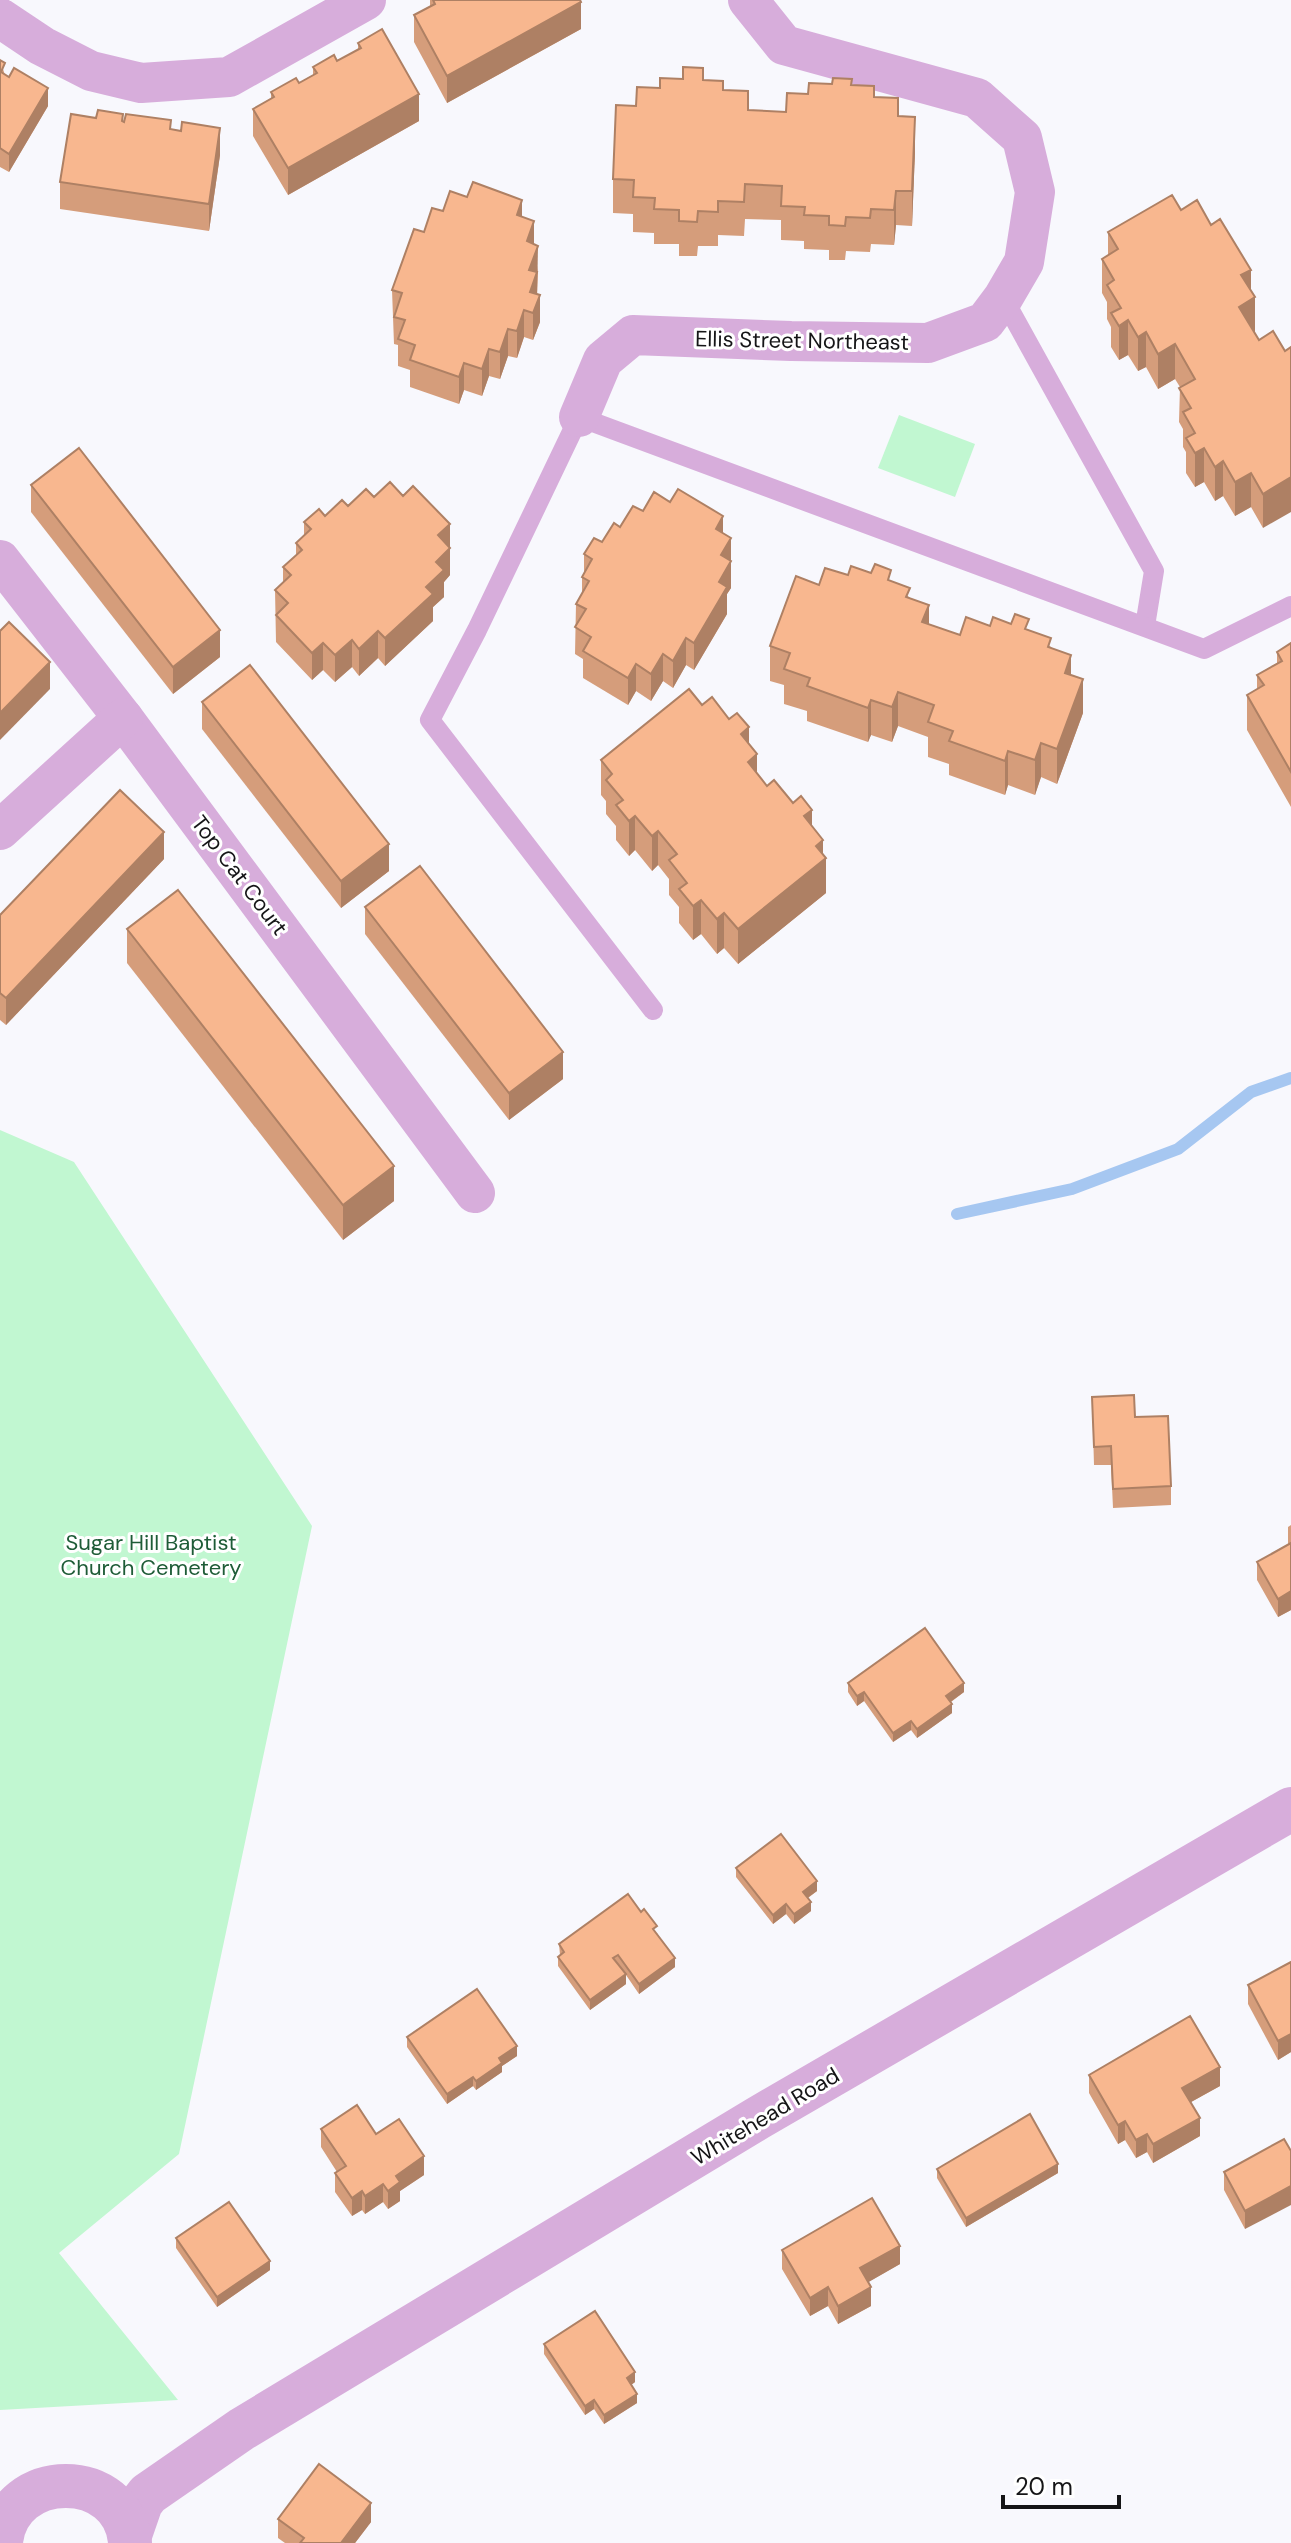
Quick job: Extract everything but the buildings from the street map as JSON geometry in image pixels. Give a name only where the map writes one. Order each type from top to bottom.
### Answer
[{"type":"street","points":[[0,18],[42,46],[91,71],[141,83],[229,77],[366,0]]},
{"type":"street","name":"Ellis Street Northeast","points":[[579,417],[603,360],[633,335],[928,343],[985,322],[1024,262],[1035,192],[1022,138],[977,98],[784,45],[748,0]]},
{"type":"street","name":"Top Cat Court","points":[[0,560],[123,718],[475,1193]]},
{"type":"street","points":[[0,830],[123,718]]},
{"type":"street","name":"Whitehead Road","points":[[130,2539],[141,2503],[148,2494],[242,2429],[758,2118],[1291,1809]]},
{"type":"street","name":"Whitehead Road","points":[[21,2487],[64,2484],[86,2488],[133,2475],[242,2429]]},
{"type":"street","points":[[1,2543],[9,2517],[23,2500],[21,2487]]},
{"type":"street","points":[[86,2488],[106,2498],[121,2515],[130,2539]]},
{"type":"lane","points":[[1003,298],[1154,571],[1145,626]]},
{"type":"lane","points":[[653,1010],[430,720],[477,630],[579,417],[1204,649],[1291,606]]},
{"type":"green space","points":[[899,415],[975,444],[955,497],[878,468]]},
{"type":"green space","name":"Sugar Hill Baptist Church Cemetery","points":[[0,1130],[74,1162],[312,1526],[179,2154],[59,2253],[178,2400],[0,2410]]},
{"type":"waterway","points":[[957,1214],[1072,1189],[1178,1149],[1251,1092],[1291,1078]]}]
